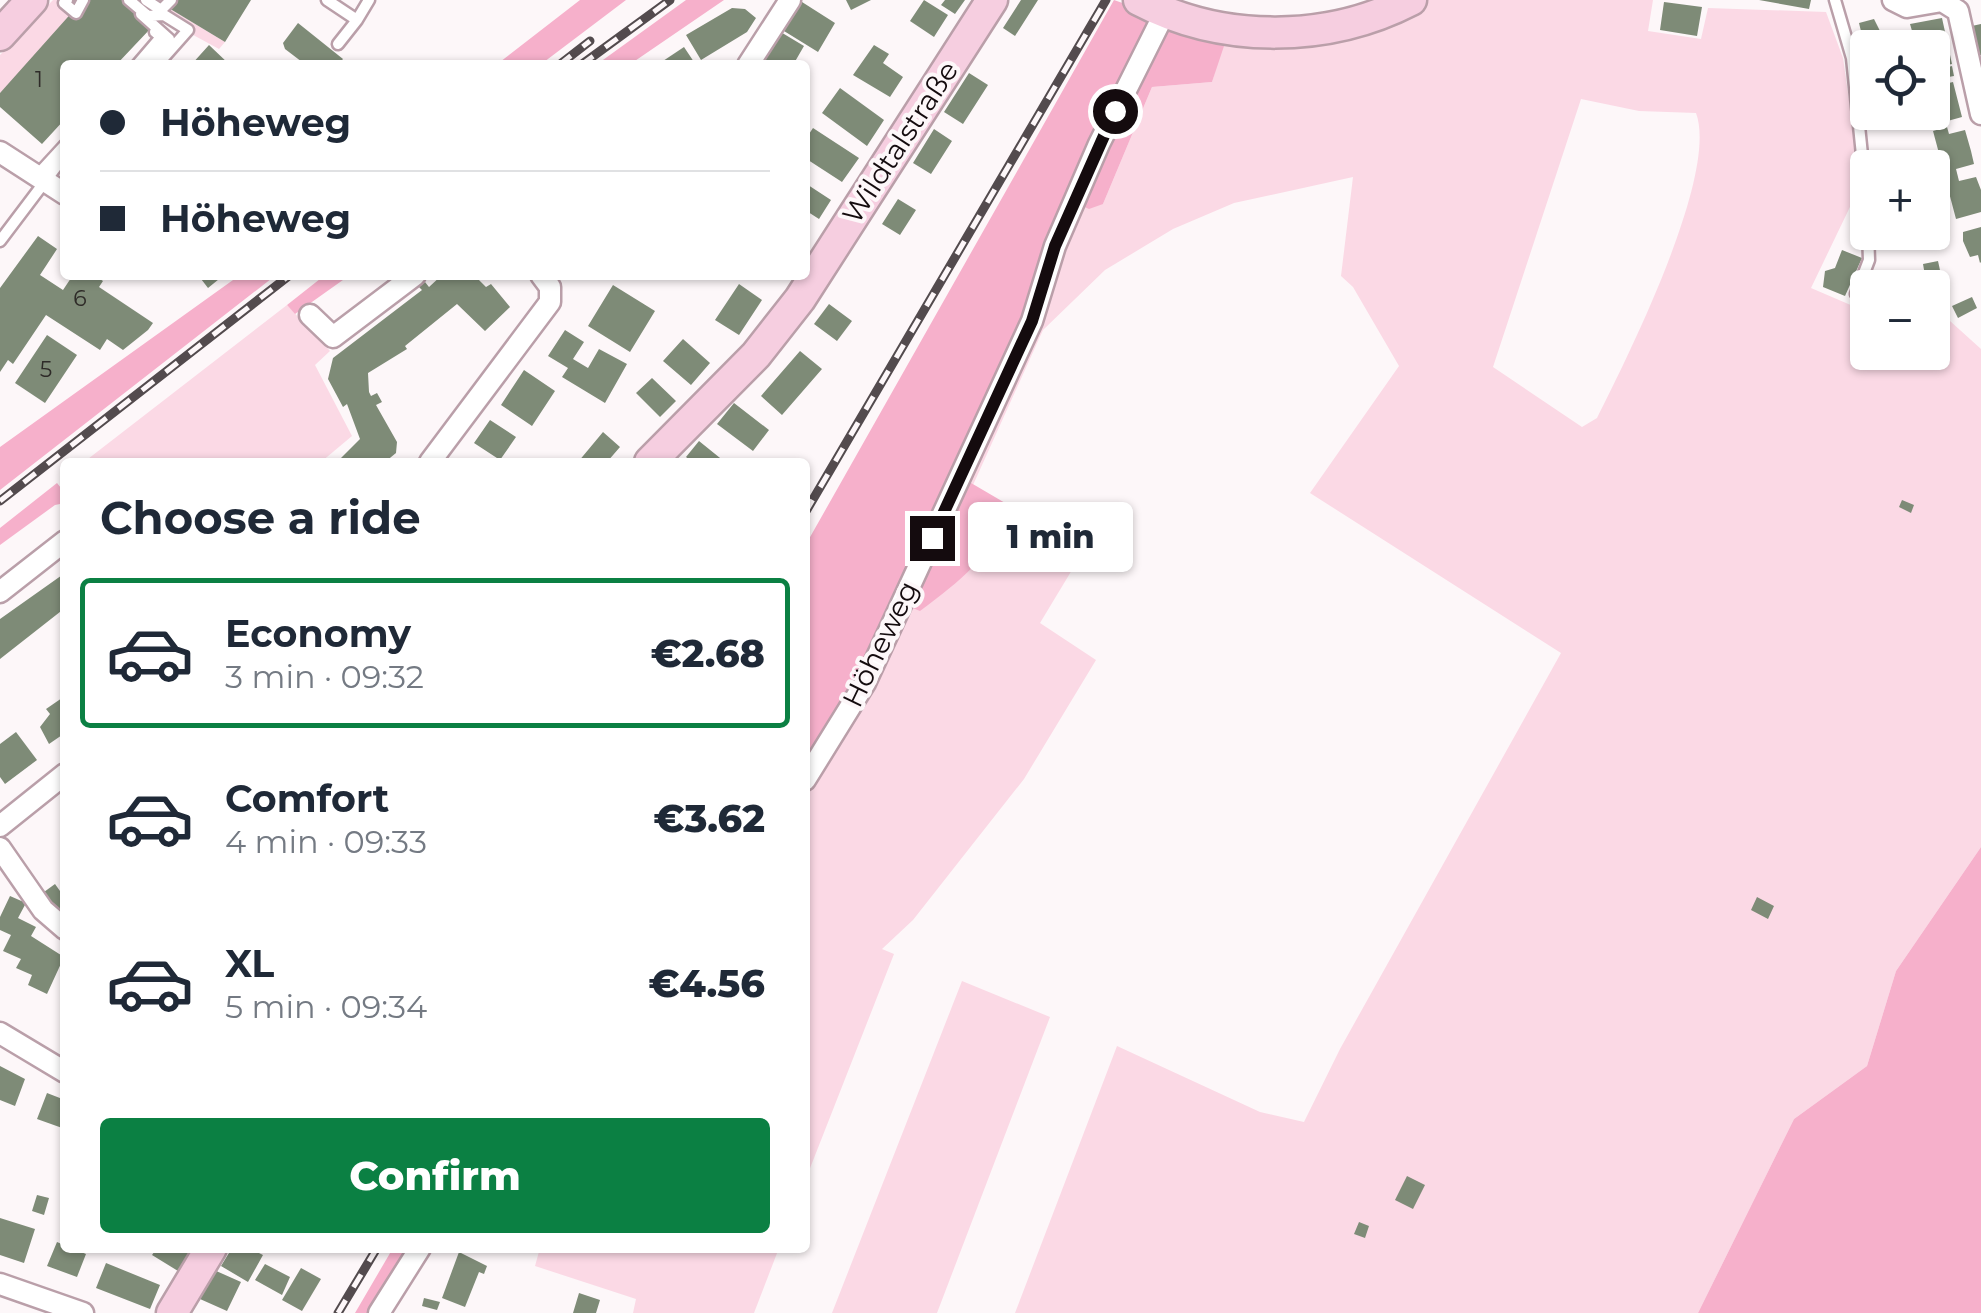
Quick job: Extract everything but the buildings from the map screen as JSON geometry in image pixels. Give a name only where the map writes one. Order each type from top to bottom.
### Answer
[{"type":"street","points":[[0,35],[32,0]]},
{"type":"street","points":[[751,60],[790,0]]},
{"type":"street","name":"Wildtalstraße","points":[[654,458],[756,355],[800,299],[992,0]]},
{"type":"street","points":[[1151,4],[1214,25],[1293,33],[1356,23],[1411,0]]},
{"type":"street","points":[[1893,0],[1907,7],[1942,1],[1958,11],[1981,114]]},
{"type":"street","name":"Höheweg","points":[[810,771],[873,664],[1032,321],[1055,246],[1099,144],[1151,4]]},
{"type":"street","points":[[0,152],[46,177],[60,190]]},
{"type":"street","points":[[310,315],[333,337],[408,280]]},
{"type":"street","points":[[433,458],[550,302],[550,287],[545,280]]},
{"type":"street","points":[[0,592],[60,546]]},
{"type":"street","points":[[0,826],[60,778]]},
{"type":"street","points":[[0,848],[43,910],[60,925]]},
{"type":"street","points":[[0,1033],[60,1069]]},
{"type":"street","points":[[172,1313],[207,1253]]},
{"type":"street","points":[[380,1313],[417,1253]]},
{"type":"street","points":[[0,1284],[82,1313]]},
{"type":"lane","points":[[67,0],[64,3],[76,14],[83,0]]},
{"type":"lane","points":[[126,0],[161,37],[140,60]]},
{"type":"lane","points":[[126,0],[169,40],[151,60]]},
{"type":"lane","points":[[126,0],[148,16],[164,14],[188,30],[162,60]]},
{"type":"lane","points":[[146,0],[161,10],[172,0]]},
{"type":"lane","points":[[327,0],[356,20]]},
{"type":"lane","points":[[338,44],[368,0]]},
{"type":"lane","points":[[1835,0],[1852,58],[1862,150]]},
{"type":"lane","points":[[60,150],[42,170],[46,177],[55,179],[60,172]]},
{"type":"lane","points":[[0,241],[60,162]]},
{"type":"shaded area","points":[[53,0],[67,0],[76,13],[0,93],[0,55]]},
{"type":"shaded area","points":[[129,0],[167,7],[225,42],[219,49]]},
{"type":"shaded area","points":[[580,0],[626,0],[547,60],[502,60]]},
{"type":"shaded area","points":[[686,0],[724,0],[636,60],[603,60]]},
{"type":"shaded area","points":[[1114,0],[1226,40],[1212,82],[1152,87],[1103,204],[1089,209],[1069,200],[1026,316],[954,473],[1012,507],[984,554],[920,611],[893,600],[856,678],[810,756],[810,537]]},
{"type":"shaded area","points":[[1385,0],[1653,0],[1648,31],[1701,39],[1708,8],[1826,12],[1843,58],[1850,130],[1853,130],[1856,150],[1850,150],[1850,207],[1811,288],[1850,305],[1850,370],[1950,370],[1950,321],[1981,349],[1981,847],[1896,971],[1867,1066],[1794,1119],[1698,1313],[1015,1313],[1117,1046],[1260,1112],[1304,1122],[1340,1049],[1561,653],[1310,493],[1399,366],[1353,287],[1341,276],[1353,177],[1234,203],[1173,229],[1105,270],[1043,330],[973,485],[954,473],[1068,200],[1103,204],[1152,87],[1212,82],[1231,17],[1305,20]],"holes":[[[1581,99],[1639,111],[1696,113],[1700,141],[1683,221],[1648,311],[1597,418],[1582,427],[1493,367]]]},
{"type":"shaded area","points":[[233,280],[270,280],[0,490],[0,447]]},
{"type":"shaded area","points":[[319,280],[343,280],[295,314],[287,305]]},
{"type":"shaded area","points":[[287,305],[330,351],[315,365],[352,436],[326,458],[89,458]]},
{"type":"shaded area","points":[[57,483],[60,487],[60,504],[0,545],[0,528]]},
{"type":"shaded area","points":[[1012,507],[1078,560],[1040,623],[1096,660],[1024,779],[913,920],[882,949],[894,954],[810,1168],[810,756],[856,678],[893,600],[995,544]]},
{"type":"shaded area","points":[[1981,847],[1981,1313],[1698,1313],[1794,1119],[1867,1066],[1896,971]]},
{"type":"shaded area","points":[[962,981],[1050,1017],[937,1313],[832,1313]]},
{"type":"shaded area","points":[[390,1253],[410,1253],[370,1313],[355,1313]]},
{"type":"shaded area","points":[[539,1253],[777,1253],[754,1313],[633,1313],[636,1299],[535,1266]]},
{"type":"railway","points":[[588,60],[670,0]]},
{"type":"railway","points":[[810,504],[1106,0]]},
{"type":"railway","points":[[565,60],[590,41]]},
{"type":"railway","points":[[0,501],[284,280]]},
{"type":"railway","points":[[338,1313],[374,1253]]},
{"type":"route","points":[[932,538],[1032,321],[1055,246],[1115,111]]}]
